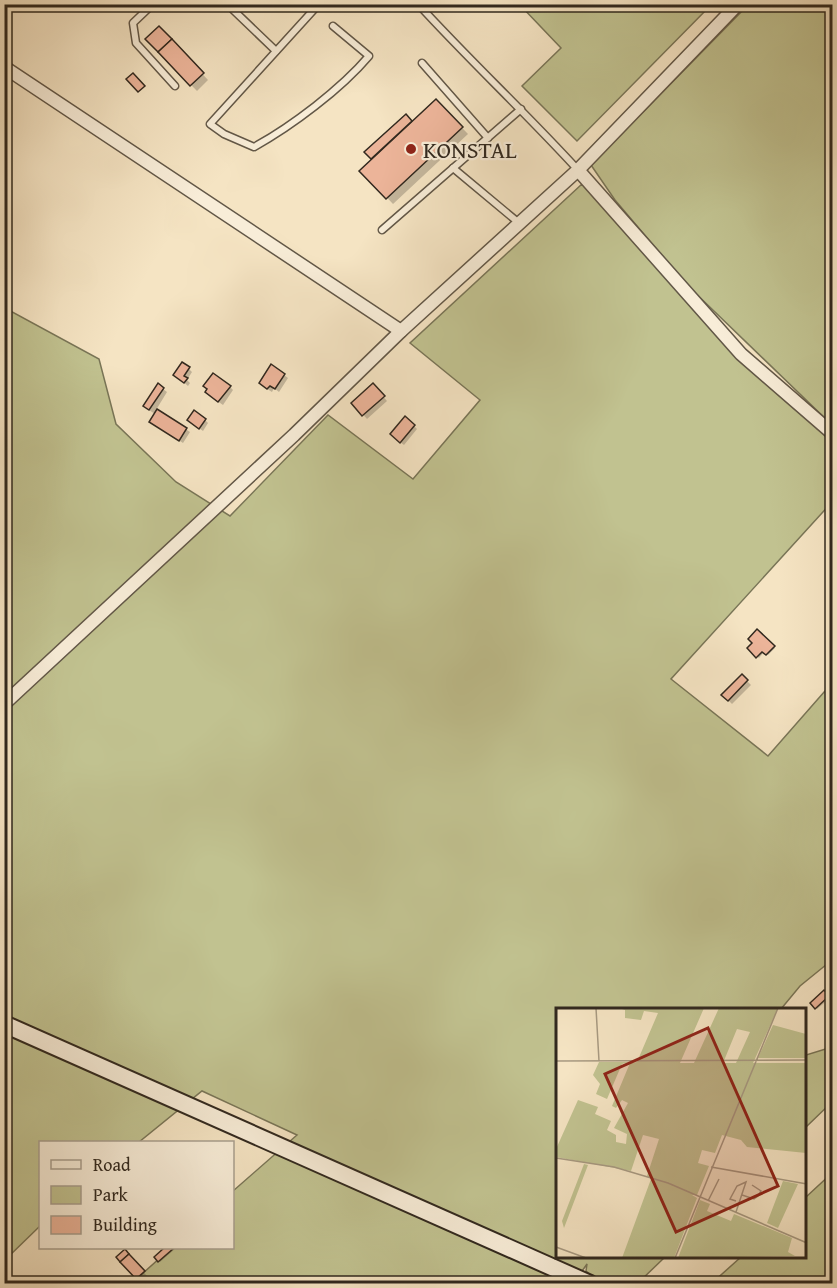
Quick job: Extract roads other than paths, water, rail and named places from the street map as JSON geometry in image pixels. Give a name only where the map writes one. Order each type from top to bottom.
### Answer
[{"type":"main road","points":[[4,1024],[590,1284]]},
{"type":"street","points":[[4,704],[401,331],[578,170],[738,4]]},
{"type":"street","points":[[4,67],[401,331]]},
{"type":"street","points":[[578,170],[741,354],[832,433]]},
{"type":"lane","points":[[153,4],[133,23],[136,43],[175,86]]},
{"type":"lane","points":[[227,4],[276,51]]},
{"type":"lane","points":[[319,4],[210,124],[224,134],[254,147],[283,131],[358,69],[369,56],[333,26]]},
{"type":"lane","points":[[418,4],[465,56],[521,109],[578,170]]},
{"type":"lane","points":[[422,63],[488,138]]},
{"type":"lane","points":[[382,230],[521,109]]},
{"type":"lane","points":[[453,168],[520,224]]},
{"type":"place","name":"KONSTAL","points":[[411,149]]}]
